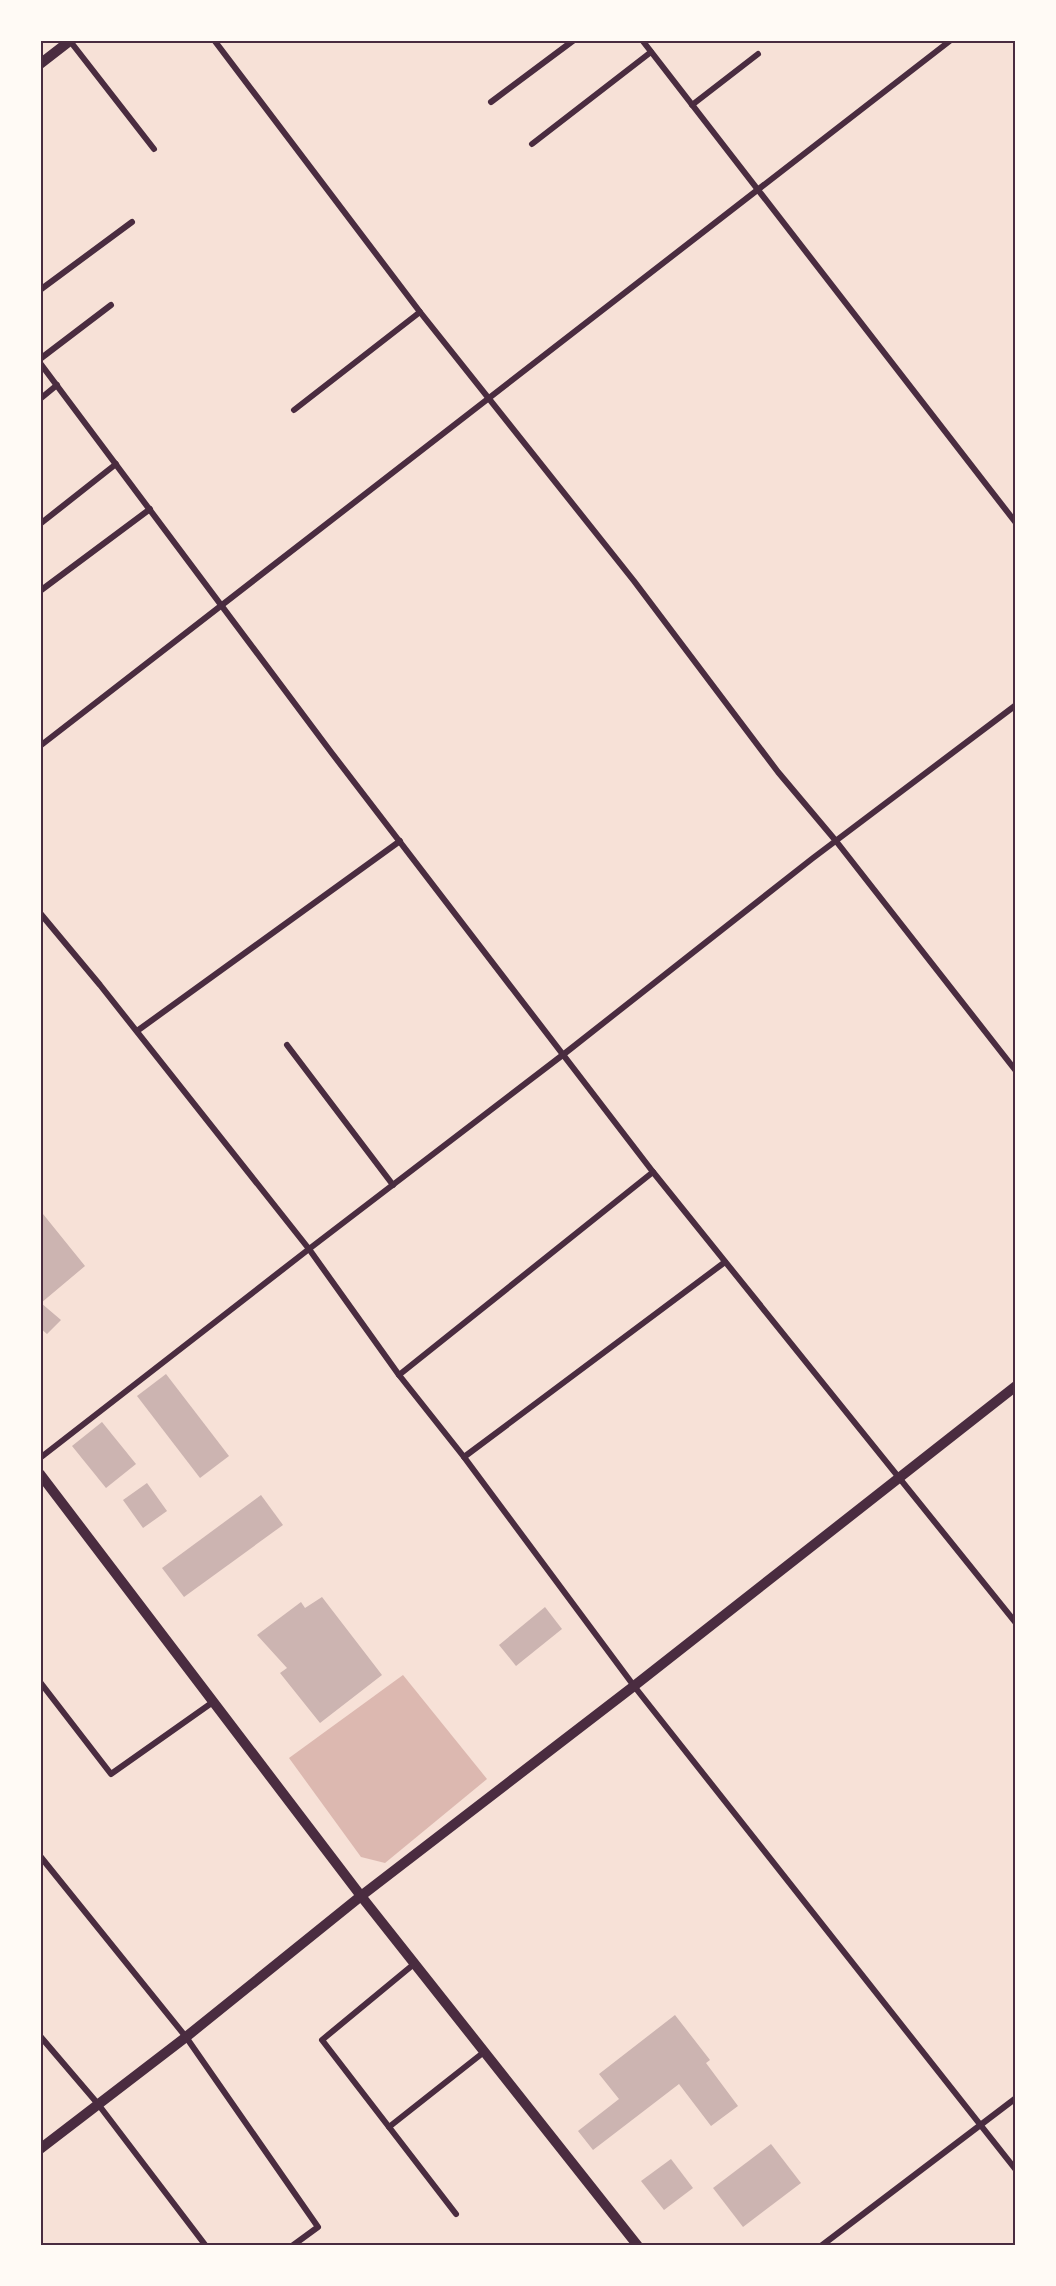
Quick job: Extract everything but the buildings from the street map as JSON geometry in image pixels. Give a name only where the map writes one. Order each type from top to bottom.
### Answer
[{"type":"street","points":[[214,40],[420,312],[634,581],[778,772],[836,841],[1016,1071]]},
{"type":"street","points":[[491,102],[574,40]]},
{"type":"street","points":[[642,40],[1016,523]]},
{"type":"street","points":[[40,746],[951,40]]},
{"type":"street","points":[[40,64],[71,41],[154,149]]},
{"type":"street","points":[[532,144],[651,52]]},
{"type":"street","points":[[692,105],[758,54]]},
{"type":"street","points":[[40,290],[132,222]]},
{"type":"street","points":[[111,305],[40,361],[221,605],[653,1172],[1016,1623]]},
{"type":"street","points":[[294,410],[420,312]]},
{"type":"street","points":[[40,399],[57,385]]},
{"type":"street","points":[[40,524],[116,464]]},
{"type":"street","points":[[40,591],[150,509]]},
{"type":"street","points":[[40,1458],[836,841],[1016,705]]},
{"type":"street","points":[[137,1031],[400,841]]},
{"type":"street","points":[[40,913],[137,1031],[309,1249],[399,1375],[464,1457],[634,1686],[1016,2170]]},
{"type":"street","points":[[286,1045],[393,1185]]},
{"type":"street","points":[[399,1375],[653,1172]]},
{"type":"street","points":[[464,1457],[725,1262]]},
{"type":"street","points":[[40,2149],[1016,1386]]},
{"type":"street","points":[[40,1474],[361,1896],[638,2246]]},
{"type":"street","points":[[40,1682],[111,1774],[213,1701]]},
{"type":"street","points":[[40,1856],[186,2037],[318,2227],[292,2246]]},
{"type":"street","points":[[414,1964],[322,2040],[456,2214]]},
{"type":"street","points":[[40,2036],[98,2104],[206,2246]]},
{"type":"street","points":[[389,2127],[484,2052]]},
{"type":"street","points":[[821,2246],[1016,2098]]},
{"type":"shaded area","points":[[403,1675],[487,1779],[385,1863],[361,1857],[289,1758]]}]
